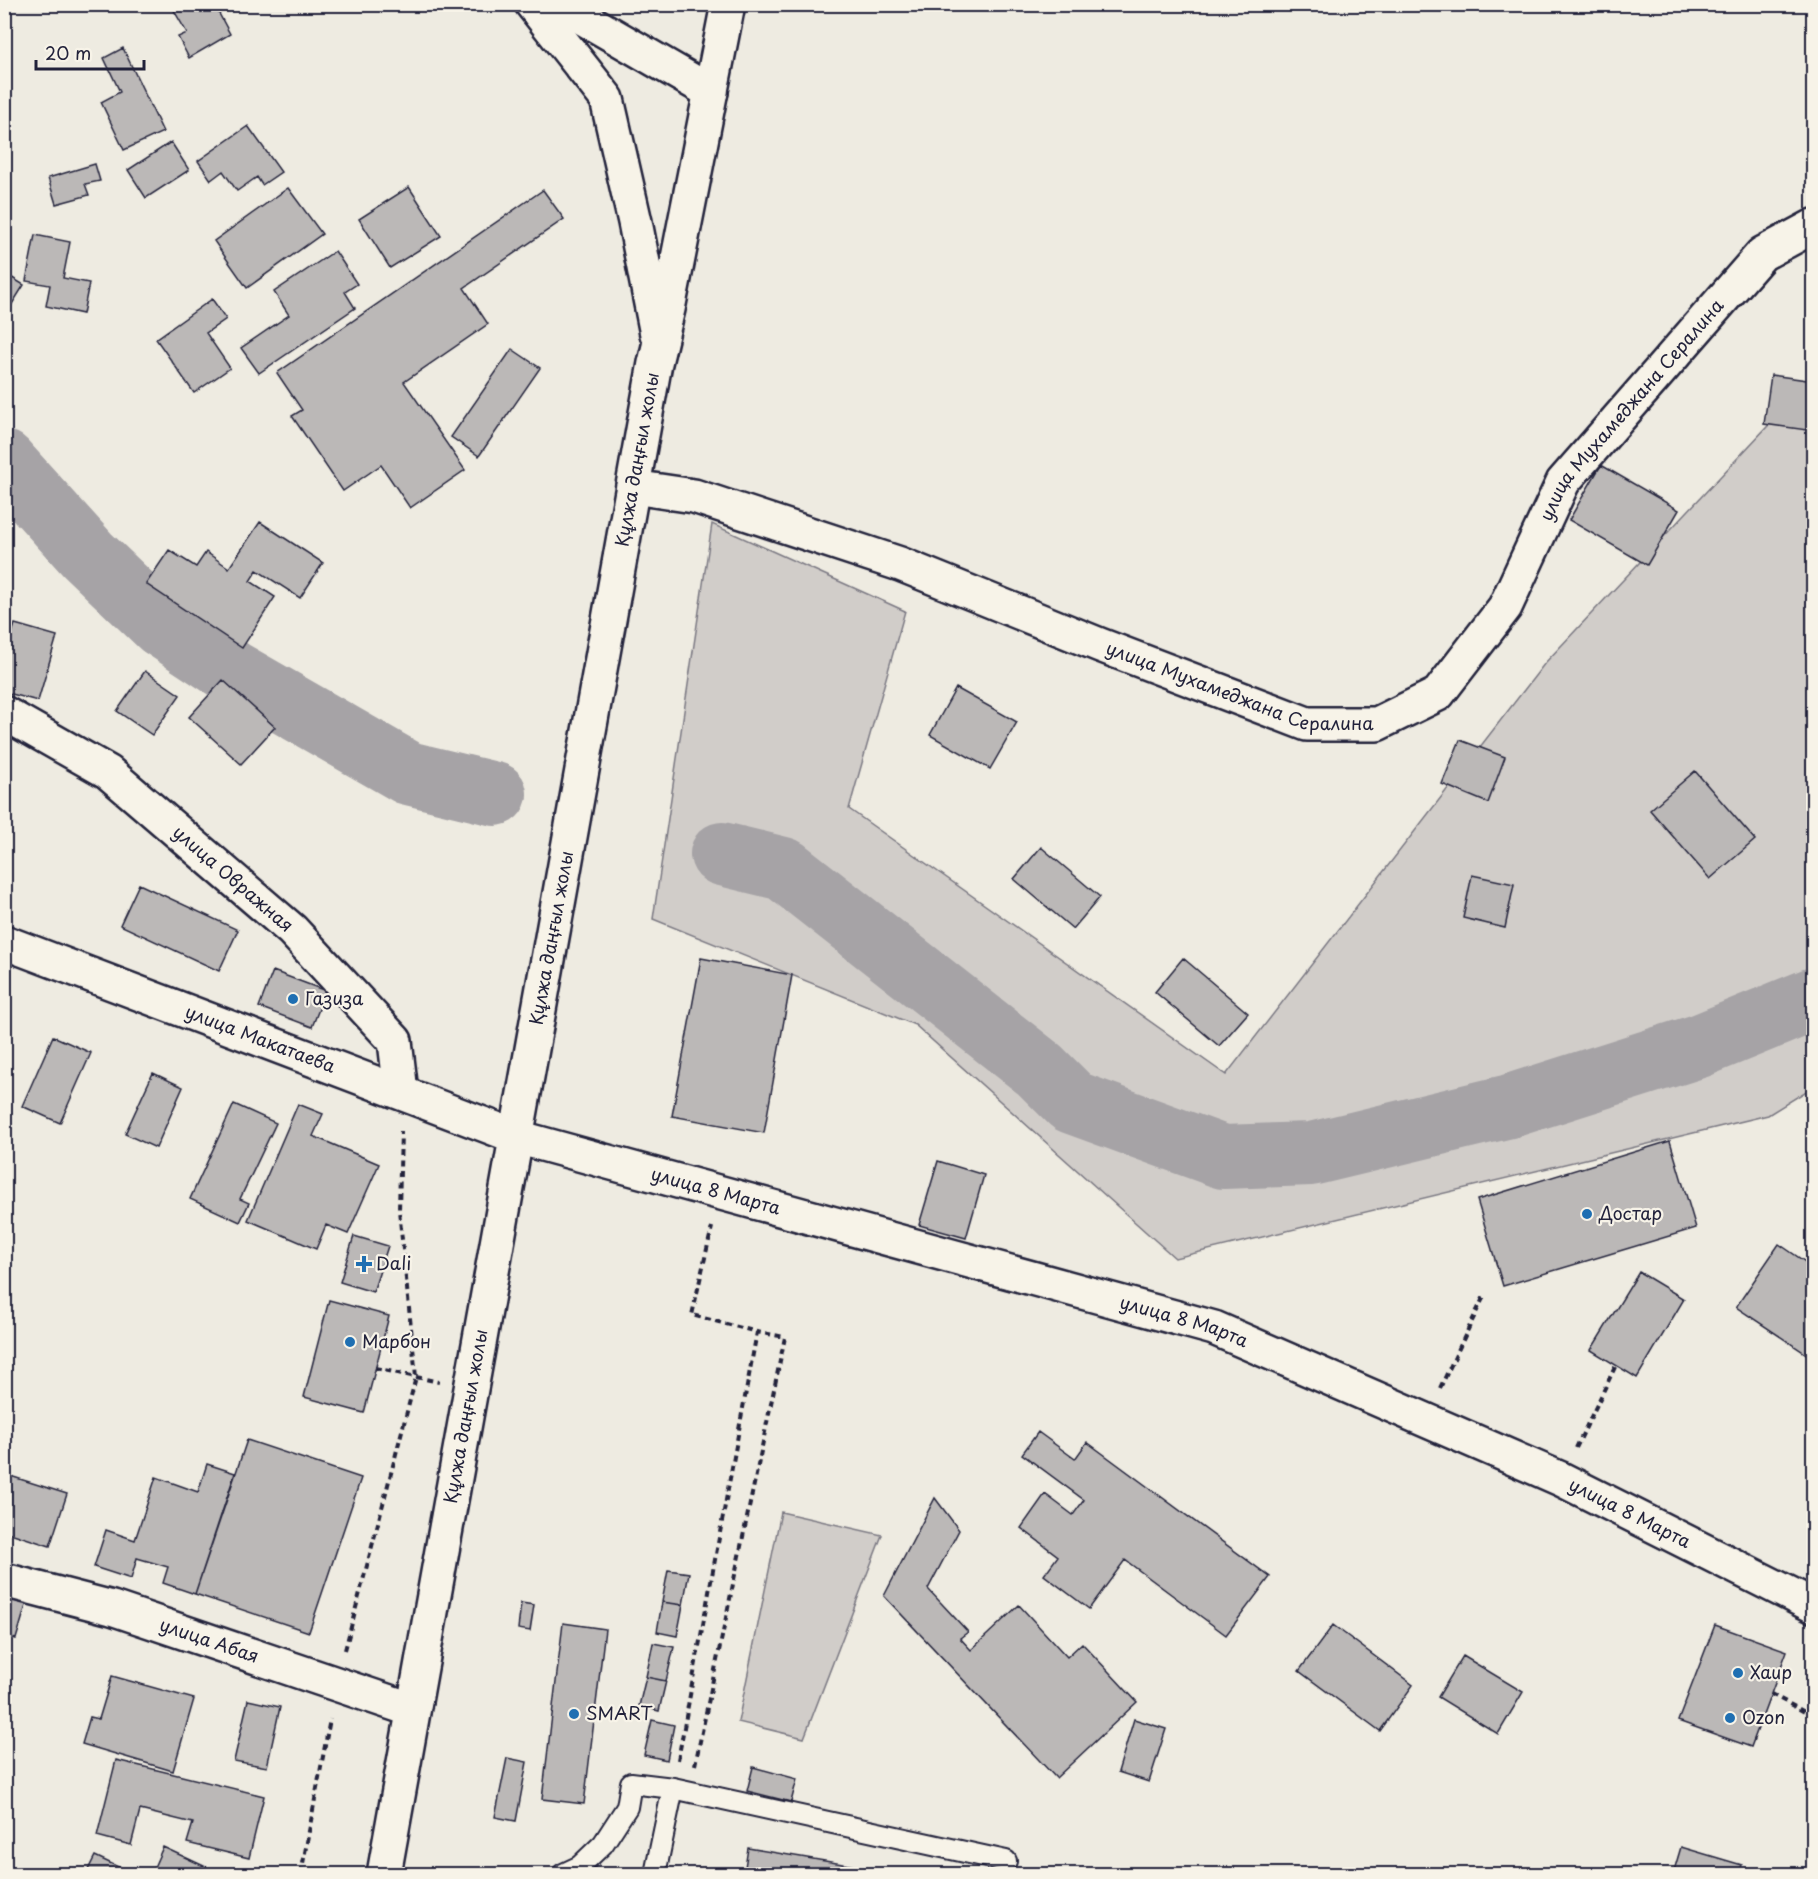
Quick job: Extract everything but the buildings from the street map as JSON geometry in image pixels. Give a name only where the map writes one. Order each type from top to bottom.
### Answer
[{"type":"street","points":[[532,4],[607,99],[659,343]]},
{"type":"street","points":[[559,4],[711,92]]},
{"type":"street","name":"Құлжа даңғыл жолы","points":[[384,1875],[659,343],[668,309],[728,4]]},
{"type":"street","name":"улица Мухамеджана Сералина","points":[[633,487],[694,496],[900,564],[1100,645],[1307,724],[1377,724],[1438,694],[1505,607],[1563,482],[1762,254],[1814,226]]},
{"type":"street","name":"улица Овражная","points":[[4,714],[108,772],[292,930],[395,1041],[401,1092]]},
{"type":"street","name":"улица Макатаева","points":[[4,942],[518,1137]]},
{"type":"street","name":"улица 8 Марта","points":[[518,1137],[1214,1328],[1561,1479],[1814,1606]]},
{"type":"street","name":"улица Абая","points":[[4,1580],[112,1608],[413,1710]]},
{"type":"lane","points":[[563,1875],[580,1866],[603,1844],[627,1807],[631,1783],[681,1790],[1006,1861]]},
{"type":"lane","points":[[655,1875],[681,1790]]},
{"type":"path","points":[[302,1875],[336,1684],[416,1377],[399,1210],[401,1092]]},
{"type":"path","points":[[681,1790],[785,1337],[692,1316],[710,1237]]},
{"type":"path","points":[[1425,1420],[1485,1294]]},
{"type":"path","points":[[681,1790],[757,1332]]},
{"type":"path","points":[[1561,1479],[1616,1365]]},
{"type":"path","points":[[375,1368],[472,1389]]},
{"type":"path","points":[[1771,1694],[1814,1717]]},
{"type":"shaded area","points":[[1813,378],[1813,1087],[1768,1115],[1175,1258],[915,1025],[653,919],[712,524],[905,611],[849,809],[1226,1075],[1545,663]]},
{"type":"shaded area","points":[[781,1512],[882,1535],[804,1738],[738,1722]]},
{"type":"waterway","points":[[4,462],[88,555],[161,625],[232,672],[408,773],[495,794]]},
{"type":"waterway","points":[[722,854],[784,869],[1040,1070],[1072,1102],[1223,1157],[1311,1154],[1510,1106],[1699,1046],[1814,999]]},
{"type":"place","name":"Газиза","points":[[293,999]]},
{"type":"place","name":"Достар","points":[[1587,1214]]},
{"type":"place","name":"Dali","points":[[364,1264]]},
{"type":"place","name":"Марбон","points":[[350,1342]]},
{"type":"place","name":"Хаир","points":[[1738,1673]]},
{"type":"place","name":"SMART","points":[[574,1714]]},
{"type":"place","name":"Ozon","points":[[1730,1718]]}]
